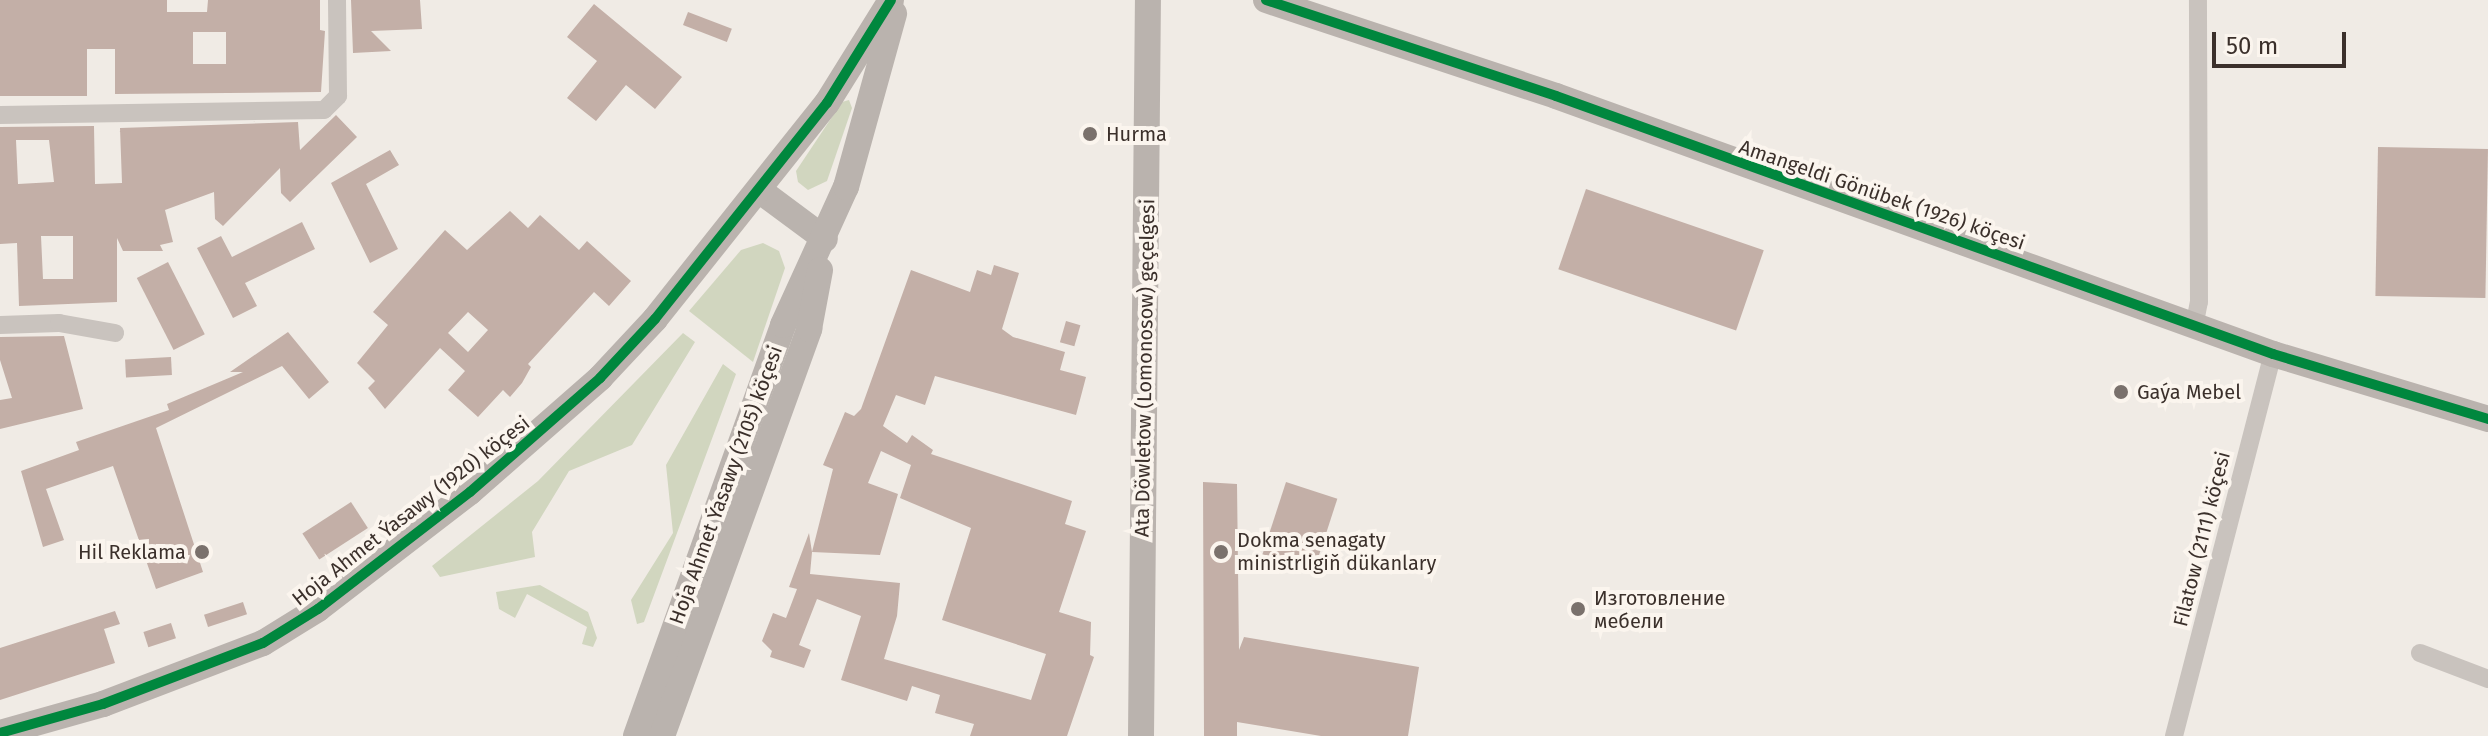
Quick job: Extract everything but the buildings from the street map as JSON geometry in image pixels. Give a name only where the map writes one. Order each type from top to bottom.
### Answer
[{"type":"street","points":[[0,115],[324,110],[333,105],[339,83],[337,0]]},
{"type":"street","points":[[825,239],[759,190],[827,103],[891,0]]},
{"type":"street","name":"Hoja Ahmet Ýasawy (2105) köçesi","points":[[636,736],[783,325],[825,239],[851,172],[898,0]]},
{"type":"street","name":"Ata Döwletow (Lomonosow) geçelgesi","points":[[1141,736],[1148,0]]},
{"type":"street","name":"Amangeldi Gönübek (1926) köçesi","points":[[1266,0],[1556,96],[1787,183],[2195,322],[2273,354],[2488,419]]},
{"type":"street","points":[[2195,322],[2198,0]]},
{"type":"street","name":"Hoja Ahmet Ýasawy (1920) köçesi","points":[[0,733],[103,704],[211,665],[289,629],[318,609],[470,492],[600,378],[759,190]]},
{"type":"street","name":"Hoja Ahmet Ýasawy (2105) köçesi","points":[[662,736],[809,329],[825,239]]},
{"type":"street","points":[[0,325],[59,323],[115,333]]},
{"type":"street","name":"Filatow (2111) köçesi","points":[[2174,736],[2273,354]]},
{"type":"street","points":[[2420,653],[2488,679]]},
{"type":"green space","points":[[849,100],[852,108],[827,181],[808,190],[798,182],[796,171],[842,102]]},
{"type":"green space","points":[[763,243],[779,251],[785,268],[753,362],[689,311],[741,250]]},
{"type":"green space","points":[[683,333],[695,342],[632,445],[569,471],[532,532],[535,557],[440,577],[432,566],[538,481]]},
{"type":"green space","points":[[723,364],[736,374],[644,622],[637,624],[631,600],[673,533],[666,465]]},
{"type":"green space","points":[[540,585],[588,612],[597,638],[593,647],[582,644],[587,627],[527,594],[515,618],[499,609],[496,592]]},
{"type":"cycle path","points":[[0,733],[103,704],[263,643],[318,609],[470,492],[600,378],[655,319],[827,103],[891,0]]},
{"type":"cycle path","points":[[1266,0],[1556,96],[2273,354],[2488,419]]},
{"type":"place","name":"Hurma","points":[[1090,134]]},
{"type":"place","name":"Gaýa Mebel","points":[[2121,392]]},
{"type":"place","name":"Hil Reklama","points":[[202,552]]},
{"type":"place","name":"Dokma senagaty ministrligiň dükanlary","points":[[1221,552]]},
{"type":"place","name":"Изготовление мебели","points":[[1578,609]]}]
